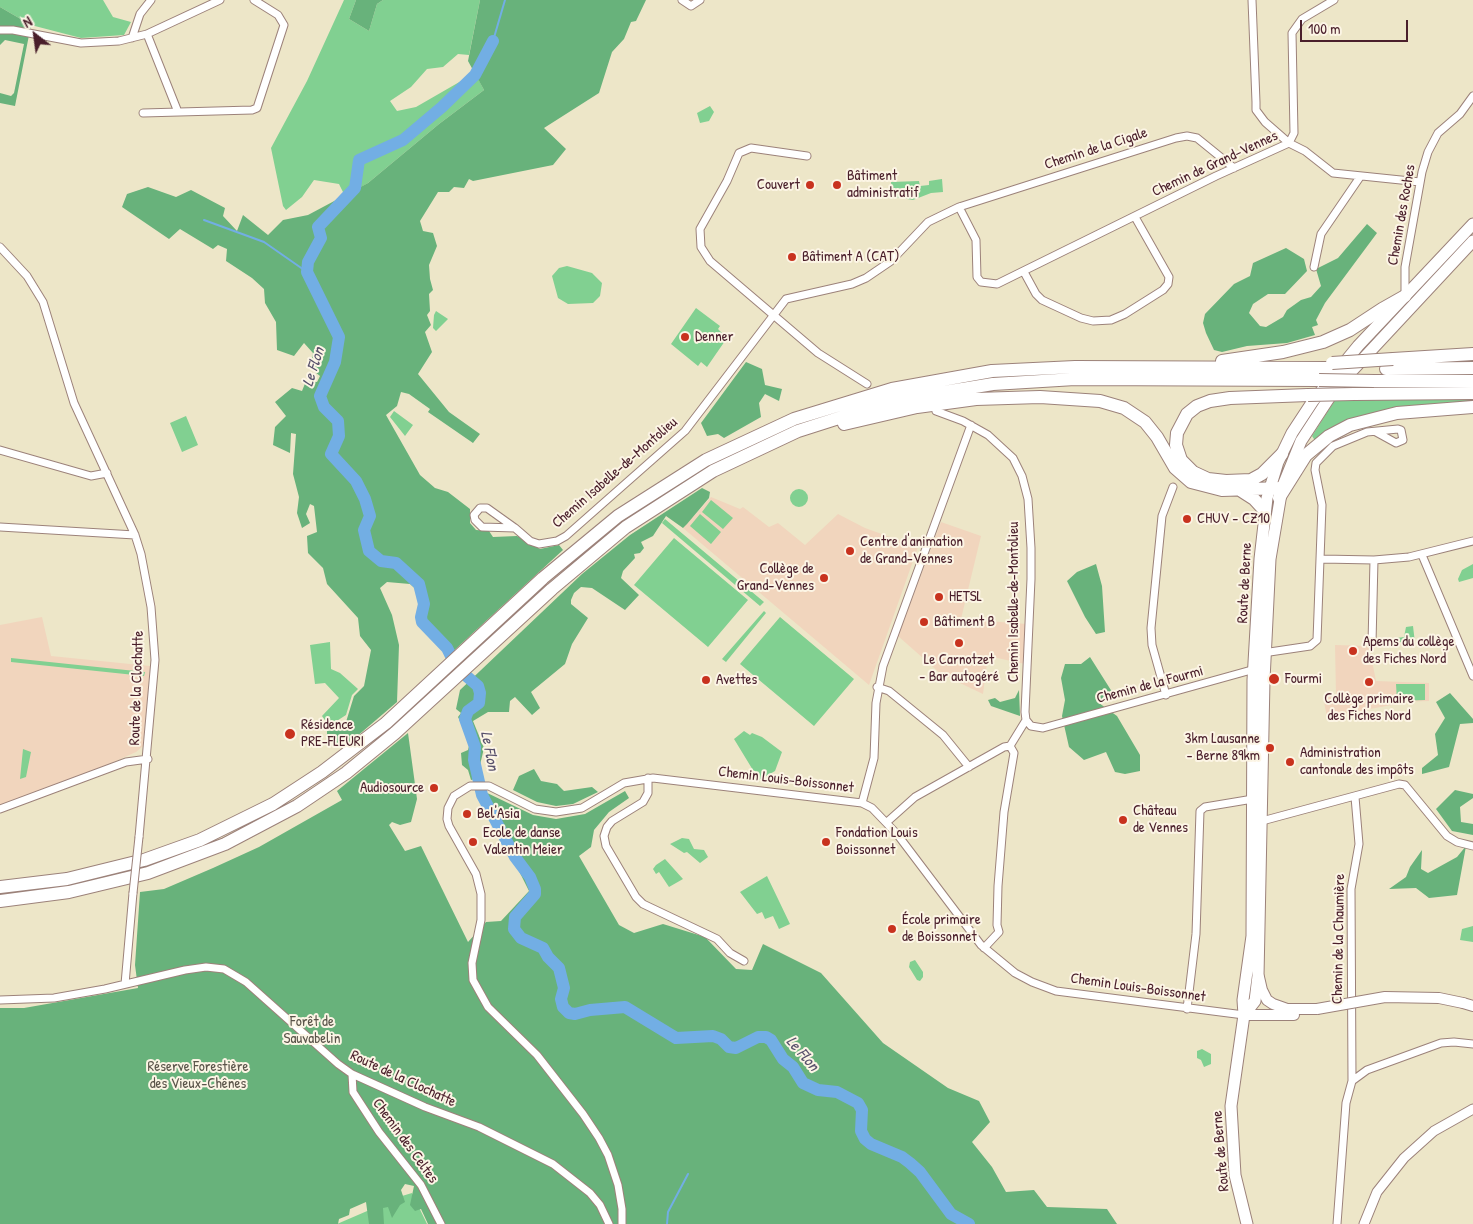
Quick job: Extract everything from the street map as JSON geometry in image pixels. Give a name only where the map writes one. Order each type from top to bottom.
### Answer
[{"type":"highway","points":[[1173,367],[1259,356],[1324,342],[1350,330],[1382,308],[1405,296]]},
{"type":"highway","points":[[1389,364],[1473,354]]},
{"type":"highway","points":[[0,901],[92,888],[127,879],[187,860],[243,835],[279,816],[314,795],[361,761],[424,708],[566,576],[626,527],[756,435],[819,410],[872,394],[932,380],[1027,369],[1389,364],[1473,368]]},
{"type":"highway","points":[[0,887],[88,874],[182,847],[237,823],[273,804],[354,749],[422,691],[579,546],[634,504],[711,468],[830,419],[888,402],[954,389],[1054,380],[1473,381]]},
{"type":"highway","points":[[1282,454],[1262,474],[1251,480],[1226,482],[1208,479],[1193,472],[1181,460],[1176,445],[1177,433],[1187,414],[1197,406],[1210,401],[1230,398],[1354,394],[1473,394]]},
{"type":"highway","points":[[711,468],[878,414],[976,399],[1050,398],[1100,401],[1124,408],[1150,427],[1175,468],[1188,480],[1209,488],[1277,492],[1306,455],[1329,436],[1350,425],[1397,413],[1473,407]]},
{"type":"highway","points":[[1240,490],[1254,499],[1265,511]]},
{"type":"main road","name":"Route de Berne","points":[[1247,1224],[1235,1175],[1230,1127],[1232,1092],[1244,1015],[1243,1000],[1252,936],[1253,799],[1260,668],[1282,454],[1312,401],[1358,346],[1473,224]]},
{"type":"main road","name":"Route de Berne","points":[[1261,653],[1260,559],[1265,511],[1277,492],[1301,441],[1335,389],[1473,241]]},
{"type":"main road","name":"Route de Berne","points":[[1244,1015],[1255,1001],[1258,976],[1262,821],[1260,668]]},
{"type":"main road","points":[[1258,976],[1267,1000],[1273,1004],[1288,1009],[1317,1009]]},
{"type":"main road","points":[[1244,1015],[1292,1015],[1385,997],[1429,997],[1468,1005]]},
{"type":"street","points":[[132,38],[140,14],[151,0]]},
{"type":"street","points":[[0,30],[13,30],[81,43],[108,42],[148,34],[220,0]]},
{"type":"street","points":[[143,113],[252,110],[257,108],[284,24],[278,15],[254,0]]},
{"type":"street","points":[[682,0],[691,6],[700,0]]},
{"type":"street","points":[[1252,0],[1256,110],[1265,122],[1289,143],[1294,133],[1292,33],[1302,19],[1334,0]]},
{"type":"street","points":[[148,34],[178,112]]},
{"type":"street","name":"Chemin des Roches","points":[[1405,296],[1405,276],[1420,182],[1428,152],[1438,133],[1460,114],[1473,96]]},
{"type":"street","name":"Chemin de la Cigale","points":[[773,315],[786,299],[852,284],[866,278],[891,261],[928,222],[958,208],[1176,138],[1187,136],[1197,138],[1234,168]]},
{"type":"street","name":"Chemin de Grand-Vennes","points":[[958,208],[976,240],[977,277],[981,282],[997,284],[1289,143],[1305,151],[1333,172],[1360,177],[1420,182]]},
{"type":"street","points":[[806,156],[751,148],[744,149],[739,153],[727,181],[700,229],[701,247],[710,261],[826,360],[867,384]]},
{"type":"street","points":[[1314,267],[1321,234],[1360,177]]},
{"type":"street","points":[[1024,272],[1036,294],[1042,300],[1080,318],[1093,321],[1111,320],[1125,314],[1163,290],[1168,284],[1169,277],[1135,217]]},
{"type":"street","name":"Route de la Clochatte","points":[[0,247],[27,276],[43,302],[74,403],[135,535],[147,581],[154,636],[154,688],[125,984]]},
{"type":"street","name":"Chemin Isabelle-de-Montolieu","points":[[515,528],[482,527],[475,520],[474,515],[480,508],[487,508],[515,528],[530,540],[540,544],[558,541],[566,536],[685,431],[773,315]]},
{"type":"street","name":"Chemin Isabelle-de-Montolieu","points":[[936,411],[971,425],[999,443],[1013,458],[1022,476],[1028,499],[1031,579],[1026,720],[1010,746]]},
{"type":"street","points":[[862,803],[875,749],[878,688],[914,580],[971,425]]},
{"type":"street","points":[[1261,653],[1310,646],[1317,640],[1322,559],[1322,501],[1316,477],[1316,463],[1333,446],[1351,437],[1376,432]]},
{"type":"street","points":[[0,450],[91,476],[107,473]]},
{"type":"street","points":[[1166,695],[1152,645],[1151,628],[1162,516],[1173,487]]},
{"type":"street","points":[[0,527],[135,535]]},
{"type":"street","points":[[1322,559],[1374,560],[1422,555],[1473,541]]},
{"type":"street","points":[[1422,555],[1473,676]]},
{"type":"street","points":[[1372,643],[1374,560]]},
{"type":"street","name":"Chemin de la Fourmi","points":[[1026,720],[1031,726],[1043,728],[1260,668]]},
{"type":"street","points":[[878,688],[889,691],[943,735],[968,767]]},
{"type":"street","points":[[887,822],[915,797],[1004,747],[1010,746],[1014,754],[1004,812],[998,886],[997,925],[999,932],[984,948]]},
{"type":"street","points":[[0,809],[126,762],[148,758]]},
{"type":"street","points":[[648,778],[648,793],[643,802],[612,821],[606,827],[604,836],[606,846],[636,897],[643,904],[717,939],[730,953],[744,961]]},
{"type":"street","name":"Chemin Louis-Boissonnet","points":[[620,1224],[622,1209],[618,1185],[608,1155],[599,1138],[583,1114],[537,1055],[481,998],[471,971],[481,920],[479,886],[471,862],[449,826],[447,819],[448,808],[454,796],[470,786],[485,785],[535,809],[556,812],[582,808],[624,783],[648,778],[862,803],[872,808],[887,822],[984,948],[1015,973],[1056,991],[1244,1015]]},
{"type":"street","points":[[1262,821],[1399,784],[1405,785],[1447,836],[1457,842],[1473,846]]},
{"type":"street","name":"Chemin de la Chaumière","points":[[1337,1224],[1346,1103],[1352,1081],[1351,889],[1359,844],[1355,797]]},
{"type":"street","points":[[1187,1009],[1196,934],[1200,811],[1205,807],[1253,799]]},
{"type":"street","name":"Route de la Clochatte","points":[[0,1000],[54,998],[185,970],[206,967],[224,969],[246,982],[338,1064],[352,1074],[425,1107],[494,1134],[553,1164],[590,1193],[600,1205],[609,1224]]},
{"type":"street","points":[[1352,1081],[1367,1070],[1441,1043],[1473,1044]]},
{"type":"street","name":"Chemin des Celtes","points":[[352,1074],[353,1092],[379,1132],[421,1185],[441,1224]]},
{"type":"street","points":[[1364,1224],[1377,1192],[1404,1158],[1434,1131],[1473,1108]]},
{"type":"shaded area","name":"Collège de Grand-Vennes","points":[[711,497],[740,509],[743,507],[769,527],[778,523],[805,545],[838,514],[865,528],[918,547],[869,685],[683,528]]},
{"type":"shaded area","name":"HETSL","points":[[941,522],[981,536],[961,619],[1027,624],[1025,664],[988,656],[983,694],[941,674],[898,636]]},
{"type":"shaded area","points":[[42,617],[51,656],[150,666],[143,746],[136,752],[93,771],[0,806],[0,625]]},
{"type":"shaded area","name":"Collège primaire des Fiches Nord","points":[[1335,645],[1369,646],[1376,681],[1429,683],[1429,701],[1397,702],[1397,704],[1327,717],[1323,697],[1336,695]]},
{"type":"green space","points":[[0,0],[103,0],[113,17],[131,22],[124,35],[81,38],[31,25],[0,7]]},
{"type":"green space","points":[[344,0],[356,0],[349,19],[369,31],[377,4],[383,0],[480,0],[469,55],[458,54],[443,67],[427,69],[411,87],[390,101],[397,111],[416,107],[475,73],[484,90],[439,124],[368,183],[345,196],[339,184],[314,180],[302,197],[286,210],[283,206],[271,148],[307,81]]},
{"type":"green space","points":[[356,0],[383,0],[377,4],[369,31],[349,19]]},
{"type":"green space","points":[[480,0],[646,0],[636,21],[631,22],[624,39],[612,52],[599,93],[544,128],[566,149],[553,165],[473,181],[469,179],[464,188],[454,187],[449,192],[438,192],[420,221],[423,231],[433,233],[437,246],[429,265],[433,290],[429,294],[430,311],[427,315],[431,325],[425,332],[432,352],[418,374],[449,412],[480,434],[473,443],[428,412],[430,409],[409,394],[401,392],[397,406],[386,415],[420,475],[435,488],[448,492],[470,509],[470,523],[476,530],[489,531],[493,537],[517,536],[540,549],[559,545],[563,550],[448,656],[429,636],[421,594],[410,584],[387,582],[380,588],[392,615],[399,645],[397,702],[348,744],[339,746],[327,737],[327,728],[346,722],[354,696],[364,686],[371,650],[360,636],[358,618],[327,584],[323,568],[308,553],[307,536],[317,532],[314,506],[310,504],[306,514],[310,523],[302,528],[297,513],[299,497],[293,474],[296,434],[291,433],[290,453],[273,445],[275,427],[286,416],[275,402],[292,388],[302,391],[306,381],[317,382],[320,376],[310,368],[313,353],[304,343],[294,356],[277,350],[276,322],[265,303],[264,289],[252,278],[226,261],[227,249],[218,245],[213,249],[180,229],[169,239],[122,207],[127,194],[148,187],[176,197],[191,190],[225,208],[223,216],[237,231],[243,215],[268,235],[283,220],[308,215],[368,183],[439,124],[484,90],[468,61]]},
{"type":"green space","points":[[0,7],[31,25],[15,106],[0,103],[0,93],[11,96],[14,93],[24,44],[5,40],[0,45]]},
{"type":"green space","points":[[710,106],[714,112],[709,121],[700,123],[697,113]]},
{"type":"green space","points":[[942,179],[943,192],[931,193],[913,200],[895,197],[892,193],[891,182],[919,181],[920,186],[929,185],[929,181]]},
{"type":"green space","points":[[1367,224],[1377,233],[1325,303],[1316,320],[1318,325],[1312,327],[1315,335],[1287,343],[1247,346],[1222,352],[1214,350],[1203,323],[1205,314],[1234,284],[1250,276],[1253,263],[1286,248],[1304,259],[1307,271],[1285,294],[1268,294],[1253,304],[1249,313],[1260,326],[1266,327],[1283,317],[1287,310],[1301,300],[1311,297],[1321,286],[1316,269],[1338,258]]},
{"type":"green space","points":[[567,266],[592,273],[602,283],[600,296],[593,303],[568,304],[558,298],[552,276],[559,268]]},
{"type":"green space","points":[[696,308],[720,326],[718,329],[727,338],[707,367],[701,362],[698,366],[671,344]]},
{"type":"green space","points":[[436,311],[448,319],[436,331],[433,328]]},
{"type":"green space","points":[[746,362],[762,369],[765,385],[782,389],[779,401],[765,394],[759,403],[761,417],[724,438],[718,434],[707,436],[701,423]]},
{"type":"green space","points":[[1473,399],[1473,404],[1393,411],[1316,442],[1312,436],[1335,400]]},
{"type":"green space","points":[[394,411],[413,425],[405,436],[390,417]]},
{"type":"green space","points":[[186,416],[198,445],[182,452],[170,423]]},
{"type":"green space","points":[[702,488],[710,492],[709,498],[683,528],[666,516],[653,536],[641,542],[644,548],[640,553],[634,554],[635,558],[623,571],[621,578],[639,595],[625,610],[592,588],[581,587],[574,593],[571,604],[588,618],[572,644],[565,664],[531,692],[540,708],[532,715],[515,697],[510,701],[509,712],[488,712],[473,721],[484,748],[480,765],[475,771],[475,779],[471,780],[468,770],[462,765],[461,753],[468,750],[470,742],[458,717],[461,713],[456,709],[460,690],[582,574],[630,535]]},
{"type":"green space","points":[[799,489],[805,492],[808,498],[805,504],[799,507],[793,504],[790,498],[793,492]]},
{"type":"green space","points":[[711,500],[733,518],[723,529],[702,512]]},
{"type":"green space","points":[[700,514],[721,532],[711,544],[690,526]]},
{"type":"green space","points":[[665,519],[764,602],[760,606],[662,523]]},
{"type":"green space","points":[[674,538],[748,600],[708,647],[634,585]]},
{"type":"green space","points":[[1096,564],[1102,586],[1105,632],[1096,634],[1067,581],[1077,572]]},
{"type":"green space","points":[[1473,564],[1473,578],[1459,582],[1458,579],[1462,570]]},
{"type":"green space","points":[[764,611],[766,613],[726,662],[722,659]]},
{"type":"green space","points":[[780,617],[854,679],[814,726],[740,664]]},
{"type":"green space","points":[[1413,626],[1415,643],[1397,642],[1397,638],[1404,637],[1406,627]]},
{"type":"green space","points":[[330,642],[331,669],[340,673],[358,689],[352,695],[346,715],[329,726],[322,716],[339,698],[325,683],[315,684],[310,645]]},
{"type":"green space","points":[[1090,657],[1114,695],[1099,703],[1117,716],[1140,755],[1140,771],[1125,774],[1115,772],[1106,752],[1084,760],[1069,747],[1062,716],[1065,700],[1061,678],[1065,664],[1081,664]]},
{"type":"green space","points":[[11,658],[145,672],[144,676],[11,662]]},
{"type":"green space","points":[[1396,684],[1425,684],[1425,700],[1397,701]]},
{"type":"green space","points":[[1019,690],[1020,716],[991,706],[988,700],[995,698],[1000,702],[1015,698]]},
{"type":"green space","points":[[1450,693],[1473,719],[1473,723],[1460,724],[1449,767],[1422,774],[1422,768],[1438,755],[1435,734],[1445,718],[1436,702]]},
{"type":"green space","points":[[744,731],[750,735],[752,733],[762,737],[782,752],[775,771],[759,780],[734,739]]},
{"type":"green space","name":"Forêt de Sauvabelin","points":[[408,733],[417,799],[411,822],[400,825],[392,822],[389,825],[405,851],[421,846],[468,942],[486,922],[501,921],[529,891],[492,817],[481,801],[479,793],[481,790],[533,815],[556,819],[585,814],[625,791],[629,798],[609,812],[594,830],[591,847],[579,856],[619,925],[634,933],[663,924],[705,937],[736,969],[752,970],[763,944],[821,973],[883,1043],[948,1088],[979,1101],[990,1122],[972,1142],[992,1167],[1006,1192],[1034,1190],[1047,1207],[1107,1209],[1117,1224],[428,1224],[421,1209],[415,1211],[410,1205],[414,1186],[405,1184],[401,1190],[405,1202],[400,1205],[392,1218],[388,1207],[383,1208],[384,1224],[369,1224],[366,1202],[350,1209],[349,1215],[339,1219],[338,1224],[0,1224],[0,1008],[24,1008],[138,988],[135,965],[140,892],[164,889],[213,868],[259,847],[342,800],[337,791]]},
{"type":"green space","points":[[23,749],[31,752],[26,777],[20,779]]},
{"type":"green space","points":[[534,769],[541,781],[557,784],[564,791],[592,787],[598,792],[573,804],[556,806],[537,802],[513,790],[519,776]]},
{"type":"green space","points":[[1455,790],[1473,794],[1473,798],[1460,807],[1461,822],[1473,824],[1473,835],[1452,831],[1436,809]]},
{"type":"green space","points":[[682,838],[689,839],[694,849],[704,850],[708,857],[700,863],[687,852],[684,853],[670,844]]},
{"type":"green space","points":[[1466,846],[1457,895],[1429,898],[1416,888],[1389,889],[1406,877],[1410,867],[1422,850],[1421,869],[1428,873],[1457,857]]},
{"type":"green space","points":[[665,859],[683,879],[669,887],[659,872],[656,874],[653,869]]},
{"type":"green space","points":[[767,876],[790,924],[779,929],[773,916],[765,919],[762,912],[757,914],[740,892]]},
{"type":"green space","points":[[1473,926],[1473,942],[1460,940],[1462,929]]},
{"type":"green space","points":[[915,960],[923,972],[923,977],[920,981],[917,980],[909,967],[910,962]]},
{"type":"green space","points":[[1202,1049],[1211,1054],[1211,1064],[1204,1067],[1201,1060],[1197,1058],[1197,1051]]},
{"type":"green space","points":[[412,1193],[427,1224],[337,1224],[402,1196]]},
{"type":"waterway","name":"Le Flon","points":[[493,41],[505,0]]},
{"type":"waterway","name":"Le Flon","points":[[493,41],[475,75],[442,107],[403,140],[359,160],[355,188],[318,227],[321,238],[308,262],[307,272],[339,337],[335,362],[320,396],[324,407],[338,421],[339,436],[331,454],[356,481],[365,499],[370,516],[364,530],[369,551],[381,561],[396,563],[419,584],[424,604],[421,617],[422,622],[447,648],[457,668],[478,686],[480,693],[479,703],[468,711],[465,719],[475,747],[474,760],[482,795],[515,857],[530,877],[535,889],[535,894],[515,917],[514,929],[521,938],[543,948],[548,957],[559,968],[564,988],[561,999],[563,1007],[569,1013],[575,1014],[590,1010],[625,1007],[676,1038],[713,1036],[721,1039],[729,1047],[736,1048],[758,1037],[766,1037],[771,1040],[783,1059],[793,1067],[803,1083],[818,1090],[837,1092],[858,1103],[862,1110],[861,1131],[865,1139],[871,1144],[902,1157],[910,1163],[920,1172],[951,1214],[969,1224]]},
{"type":"waterway","points":[[204,220],[264,242],[307,272]]},
{"type":"waterway","points":[[667,1224],[668,1212],[688,1174]]},
{"type":"place","name":"Couvert","points":[[810,185]]},
{"type":"place","name":"Bâtiment administratif","points":[[837,185]]},
{"type":"place","name":"Bâtiment A (CAT)","points":[[792,257]]},
{"type":"place","name":"Denner","points":[[685,337]]},
{"type":"place","name":"CHUV - CZ10","points":[[1187,519]]},
{"type":"place","name":"Centre d'animation de Grand-Vennes","points":[[850,551]]},
{"type":"place","name":"Collège de Grand-Vennes","points":[[824,578]]},
{"type":"place","name":"HETSL","points":[[939,597]]},
{"type":"place","name":"Bâtiment B","points":[[924,622]]},
{"type":"place","name":"Le Carnotzet - Bar autogéré","points":[[959,643]]},
{"type":"place","name":"Apems du collège des Fiches Nord","points":[[1353,651]]},
{"type":"place","name":"Fourmi","points":[[1274,679]]},
{"type":"place","name":"Avettes","points":[[706,680]]},
{"type":"place","name":"Collège primaire des Fiches Nord","points":[[1369,682]]},
{"type":"place","name":"Résidence PRE-FLEURI","points":[[290,734]]},
{"type":"place","name":"3km Lausanne - Berne 89km","points":[[1270,748]]},
{"type":"place","name":"Administration cantonale des impôts","points":[[1290,762]]},
{"type":"place","name":"Audiosource","points":[[434,788]]},
{"type":"place","name":"Bel'Asia","points":[[467,814]]},
{"type":"place","name":"Château de Vennes","points":[[1123,820]]},
{"type":"place","name":"Ecole de danse Valentin Meier","points":[[473,842]]},
{"type":"place","name":"Fondation Louis Boissonnet","points":[[826,842]]},
{"type":"place","name":"École primaire de Boissonnet","points":[[892,929]]},
{"type":"park label","name":"Réserve Forestière des Vieux-Chênes","points":[[198,1076]]}]
